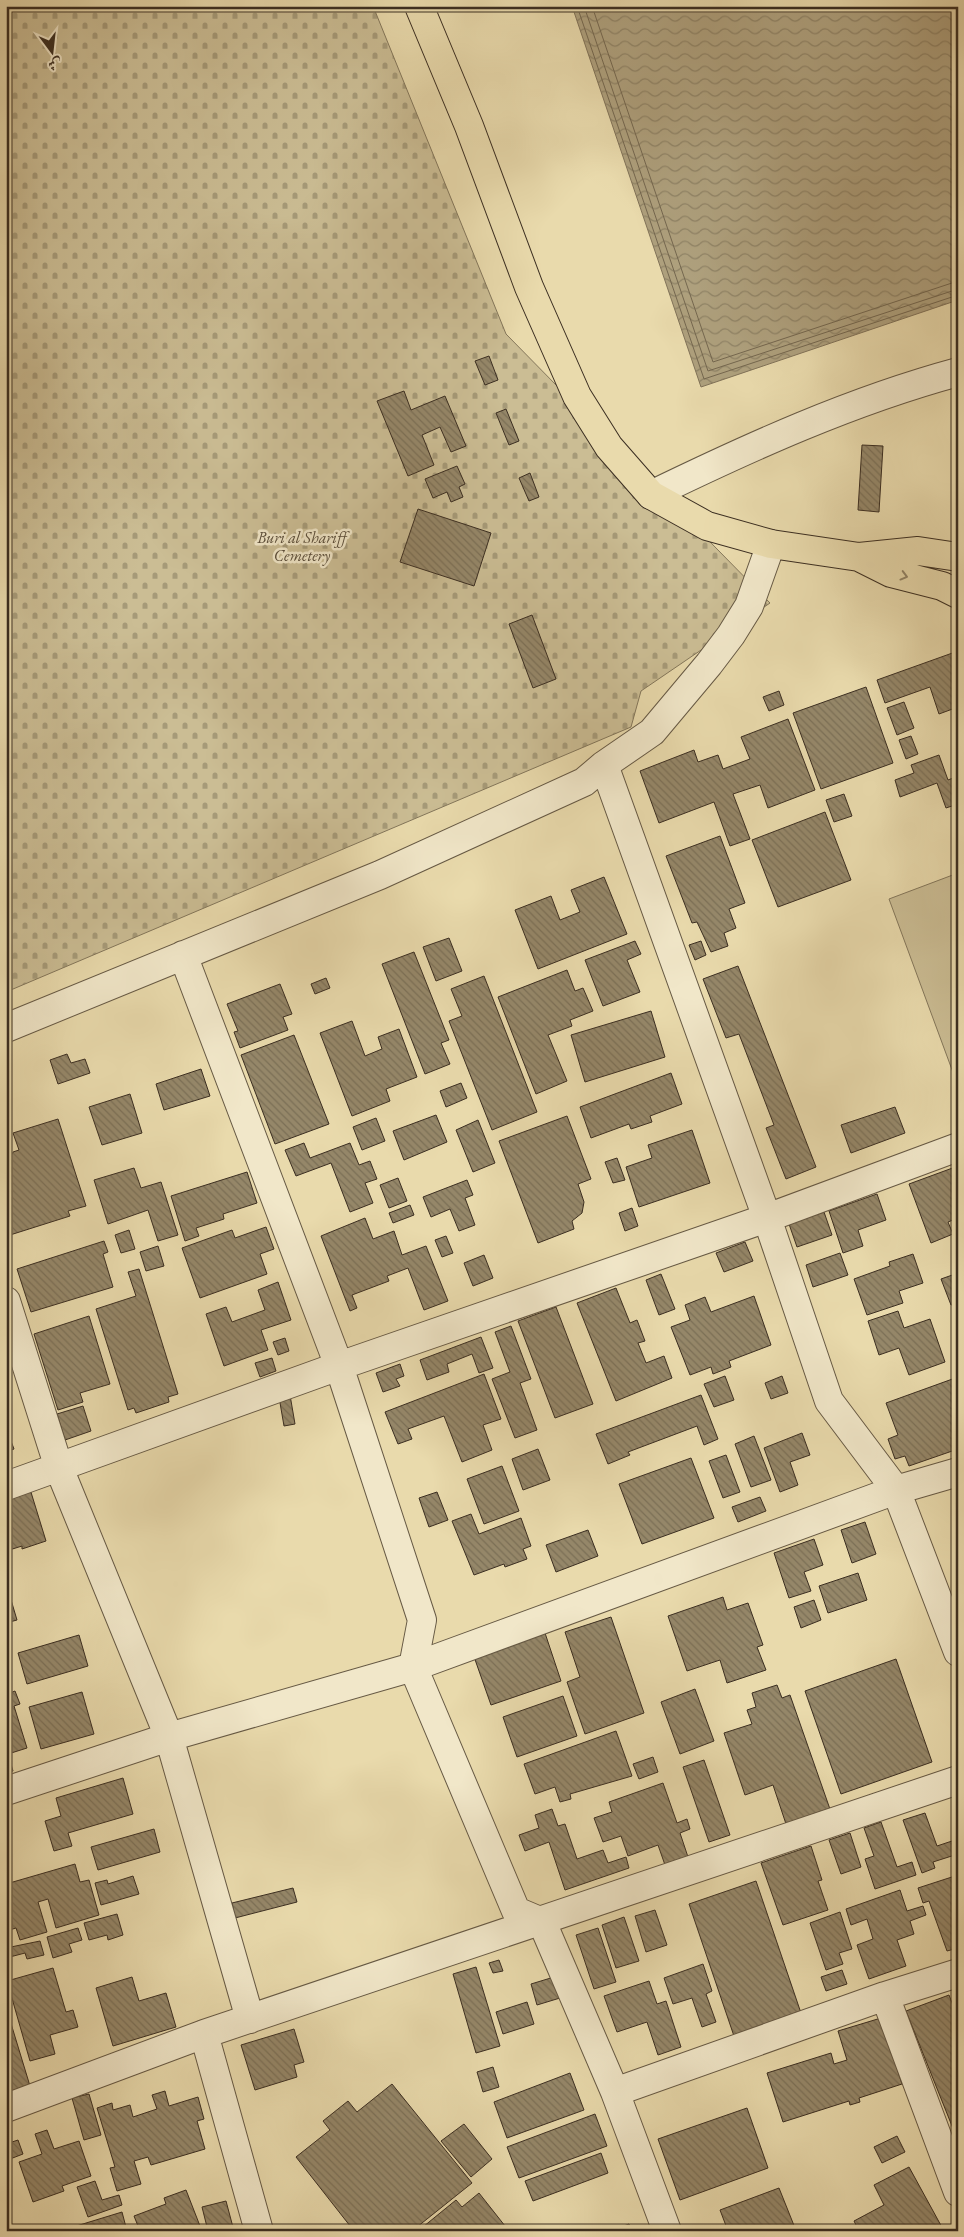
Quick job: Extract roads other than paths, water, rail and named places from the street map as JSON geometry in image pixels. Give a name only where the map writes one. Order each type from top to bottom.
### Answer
[{"type":"main road","points":[[419,6],[469,126],[528,287],[577,396],[609,447],[651,495],[707,526],[771,544],[859,557],[918,551],[958,557]]},
{"type":"main road","points":[[859,557],[890,573],[942,586],[958,594]]},
{"type":"street","points":[[651,495],[792,430],[869,401],[958,372]]},
{"type":"street","points":[[6,1028],[380,875],[584,782],[652,732],[731,635],[749,606],[771,544]]},
{"type":"street","points":[[604,766],[767,1218],[830,1401],[896,1490],[958,1652]]},
{"type":"street","points":[[183,956],[339,1366],[422,1620],[413,1667],[516,1911],[542,1922],[615,2092],[667,2231]]},
{"type":"street","points":[[6,1486],[339,1366],[767,1218],[958,1146]]},
{"type":"street","points":[[6,1302],[59,1468],[169,1737],[250,2019]]},
{"type":"street","points":[[6,1791],[169,1737],[413,1667],[896,1490],[958,1472]]},
{"type":"street","points":[[6,2108],[204,2034],[542,1922],[958,1780]]},
{"type":"street","points":[[615,2092],[885,1996],[958,1973]]},
{"type":"street","points":[[885,1996],[958,2192]]},
{"type":"street","points":[[204,2034],[260,2231]]},
{"type":"water","points":[[572,6],[958,6],[958,300],[701,387]]},
{"type":"park label","name":"Buri al Shariff Cemetery","points":[[302,546]]}]
